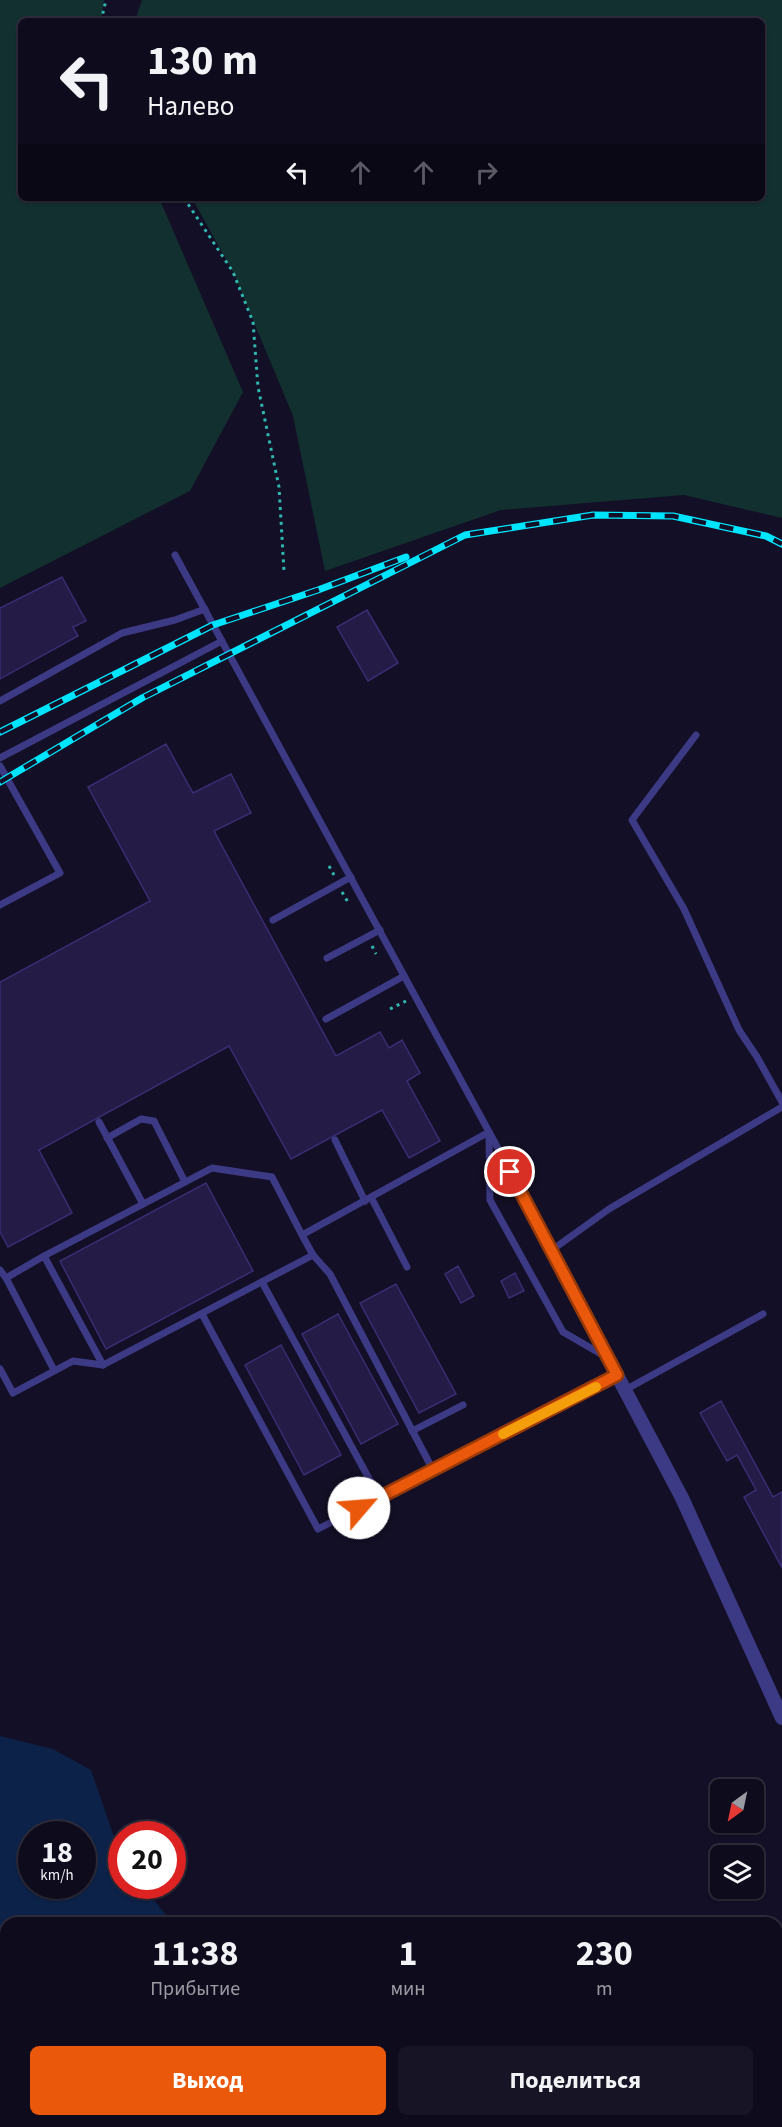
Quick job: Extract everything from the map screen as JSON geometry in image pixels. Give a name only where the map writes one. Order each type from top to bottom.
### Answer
[{"type":"street","points":[[608,1358],[682,1498],[782,1718]]},
{"type":"lane","points":[[175,555],[489,1132],[608,1358]]},
{"type":"lane","points":[[0,701],[122,633],[175,620],[205,609]]},
{"type":"lane","points":[[0,758],[222,641]]},
{"type":"lane","points":[[696,735],[632,820],[684,909],[739,1030],[782,1102]]},
{"type":"lane","points":[[0,766],[60,873],[0,905]]},
{"type":"lane","points":[[273,920],[351,877]]},
{"type":"lane","points":[[327,958],[380,930]]},
{"type":"lane","points":[[326,1019],[404,976]]},
{"type":"lane","points":[[552,1250],[609,1209],[782,1107]]},
{"type":"lane","points":[[107,1138],[141,1119],[154,1121],[185,1182]]},
{"type":"lane","points":[[99,1122],[143,1204]]},
{"type":"lane","points":[[302,1235],[489,1132]]},
{"type":"lane","points":[[489,1132],[490,1200],[563,1332],[608,1358]]},
{"type":"lane","points":[[335,1140],[406,1267]]},
{"type":"lane","points":[[6,1278],[212,1168],[272,1177],[313,1255],[330,1274],[433,1470]]},
{"type":"lane","points":[[0,1369],[12,1393],[73,1361],[103,1365],[313,1255]]},
{"type":"lane","points":[[44,1256],[103,1365]]},
{"type":"lane","points":[[0,1270],[54,1370]]},
{"type":"lane","points":[[262,1282],[379,1497]]},
{"type":"lane","points":[[202,1314],[318,1528],[617,1375]]},
{"type":"lane","points":[[625,1390],[763,1314]]},
{"type":"lane","points":[[412,1431],[463,1405]]},
{"type":"path","points":[[102,18],[106,0]]},
{"type":"path","points":[[186,201],[233,272],[253,322],[258,387],[279,487],[284,571]]},
{"type":"green space","points":[[0,0],[104,0],[101,18],[18,18],[18,201],[160,201],[243,392],[190,491],[0,588]]},
{"type":"green space","points":[[142,0],[782,0],[782,518],[684,495],[501,510],[325,571],[293,416],[233,272],[194,201],[765,201],[765,18],[136,18]]},
{"type":"water","points":[[0,1736],[53,1749],[91,1770],[109,1821],[108,1899],[153,1899],[167,1917],[0,1917]]},
{"type":"building","points":[[62,577],[86,621],[73,627],[78,636],[0,679],[0,608]]},
{"type":"building","points":[[367,610],[398,663],[368,681],[337,627]]},
{"type":"building","points":[[166,744],[193,793],[231,774],[251,813],[214,831],[336,1056],[380,1032],[389,1048],[402,1040],[420,1073],[407,1081],[440,1141],[409,1158],[382,1110],[291,1159],[229,1046],[39,1150],[72,1213],[8,1247],[0,1232],[0,982],[150,901],[88,787]]},
{"type":"building","points":[[206,1183],[253,1271],[106,1349],[60,1261]]},
{"type":"building","points":[[458,1266],[474,1296],[461,1303],[445,1274]]},
{"type":"building","points":[[515,1273],[524,1291],[509,1298],[501,1281]]},
{"type":"building","points":[[396,1284],[456,1394],[419,1413],[360,1303]]},
{"type":"building","points":[[338,1314],[398,1424],[361,1444],[302,1334]]},
{"type":"building","points":[[281,1345],[341,1455],[304,1475],[245,1365]]},
{"type":"building","points":[[721,1401],[773,1497],[782,1492],[782,1568],[744,1497],[756,1490],[737,1455],[727,1461],[700,1413]]},
{"type":"railway","points":[[0,782],[142,698],[465,535],[593,515],[673,516],[766,536],[782,544]]},
{"type":"railway","points":[[0,732],[213,625],[318,590],[406,557]]},
{"type":"slow traffic","points":[[503,1434],[596,1387]]},
{"type":"route","points":[[359,1508],[617,1375],[510,1172]]}]
